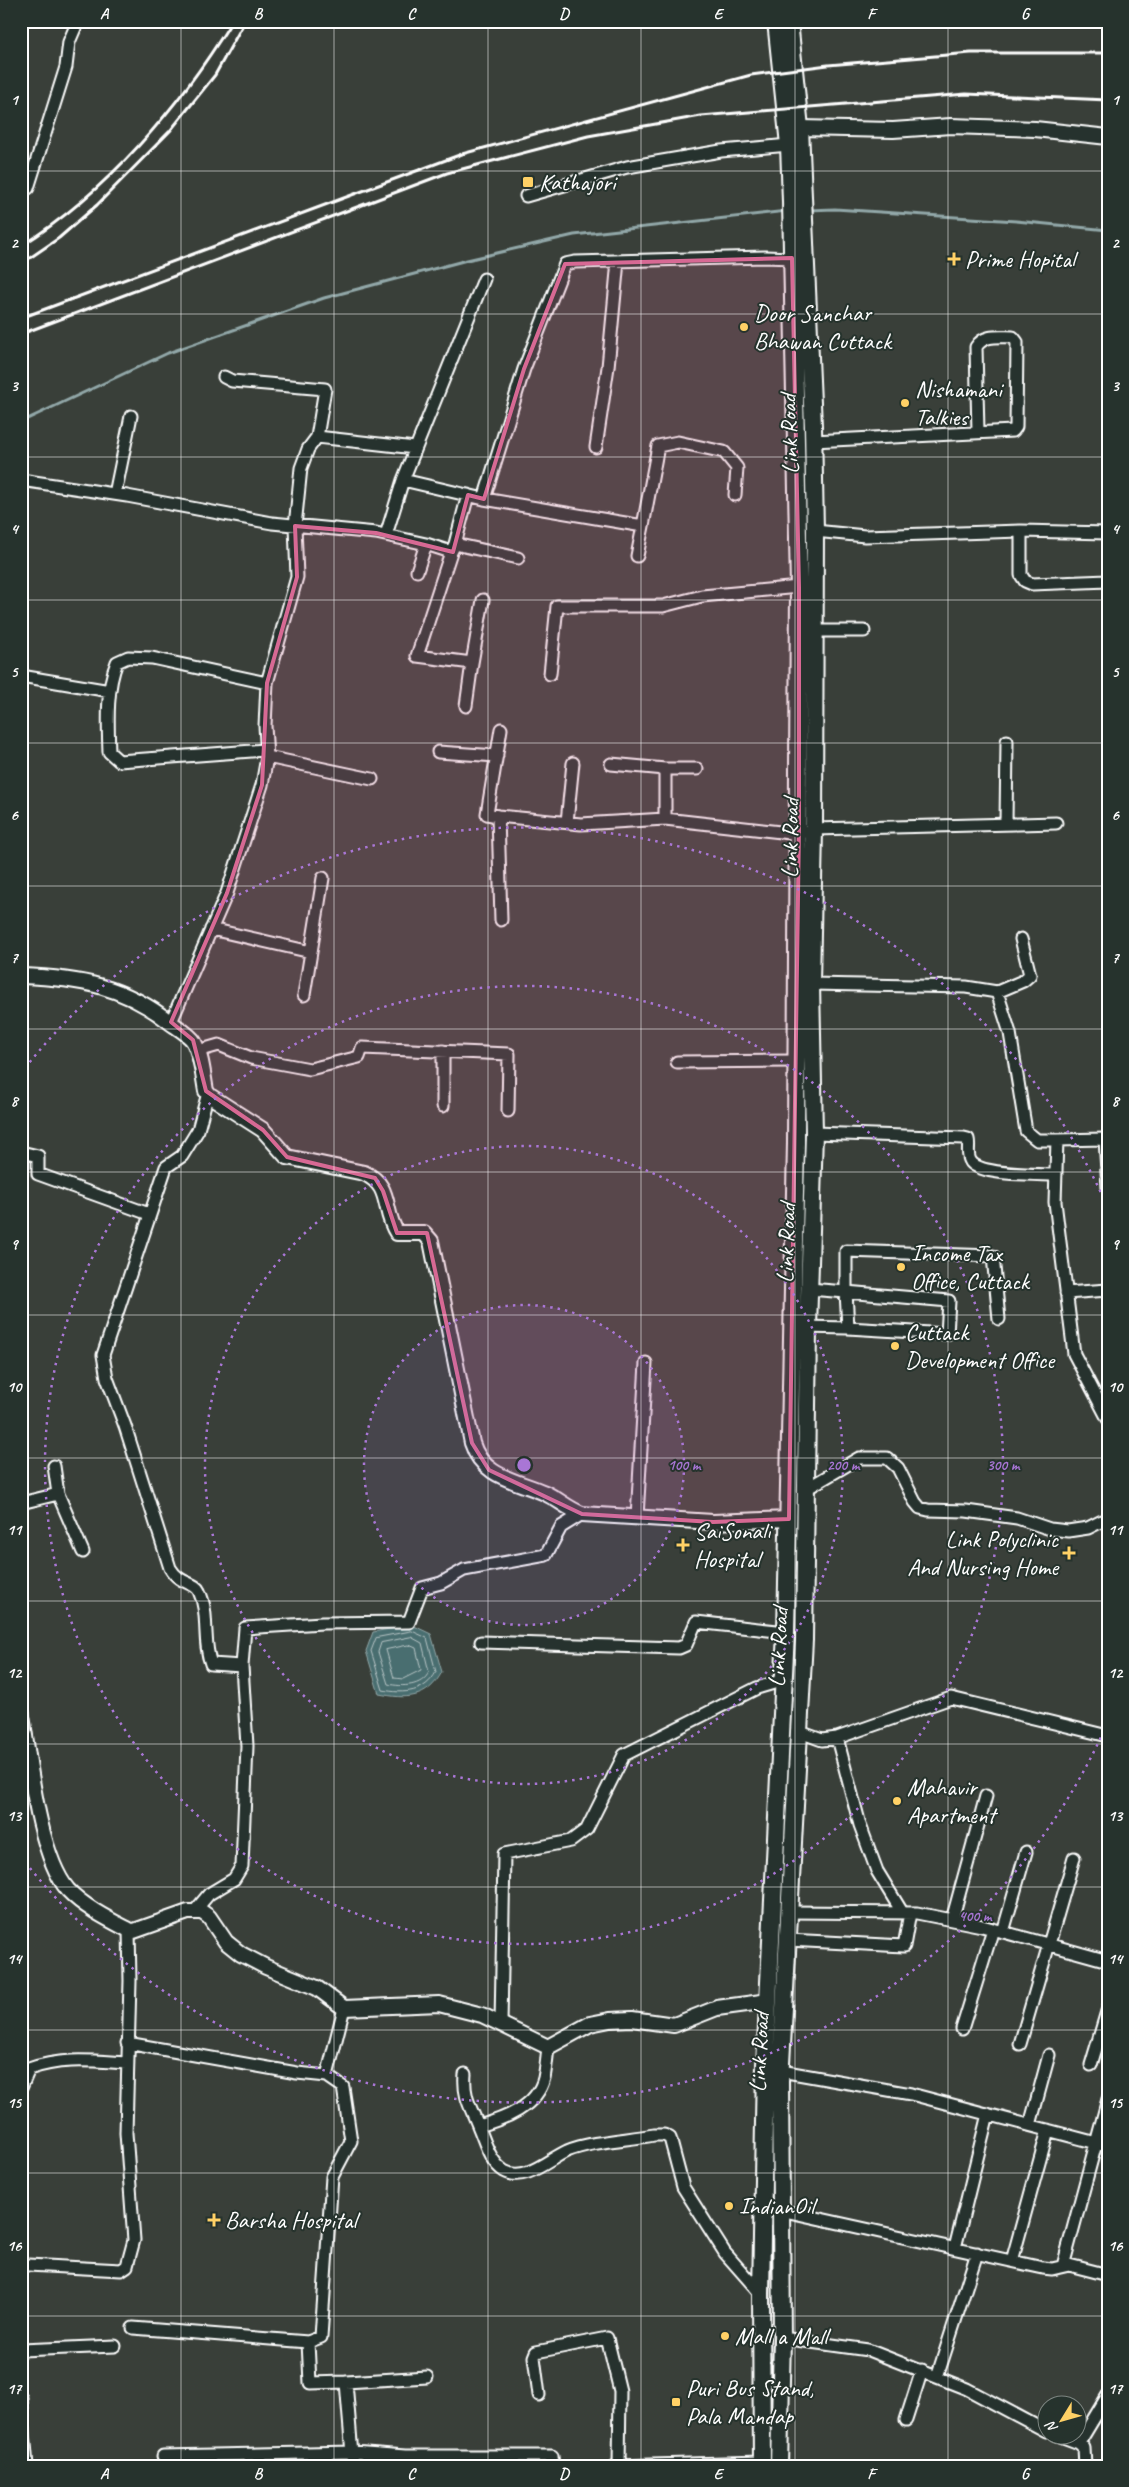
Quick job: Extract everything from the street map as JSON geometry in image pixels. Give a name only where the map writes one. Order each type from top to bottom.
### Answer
[{"type":"main road","name":"Link Road","points":[[776,21],[789,145],[797,200]]},
{"type":"main road","name":"Link Road","points":[[762,2464],[761,2294],[765,2065],[786,1632],[796,1061],[815,631],[813,441],[797,200],[800,128],[789,21]]},
{"type":"main road","name":"Link Road","points":[[779,2466],[782,2338],[780,2210],[781,2071],[804,1640],[808,1328],[814,1133],[792,258],[798,232]]},
{"type":"main road","points":[[782,1716],[798,1725]]},
{"type":"street","points":[[28,188],[66,67],[69,42],[78,21]]},
{"type":"street","points":[[800,128],[893,130],[951,126],[1035,129],[1108,136]]},
{"type":"street","points":[[526,196],[627,167],[722,151],[789,145]]},
{"type":"street","points":[[484,499],[524,369],[565,264],[765,257],[792,258]]},
{"type":"street","points":[[596,447],[608,367],[618,261]]},
{"type":"street","points":[[386,535],[415,448],[484,279]]},
{"type":"street","points":[[813,441],[1012,431],[1016,427],[1017,342],[1013,337],[988,337],[981,340],[976,347],[978,432]]},
{"type":"street","points":[[171,1022],[227,894],[262,784],[266,753],[267,683],[297,577],[295,526],[301,468],[308,449],[317,437],[325,389],[238,382],[224,377]]},
{"type":"street","points":[[115,494],[131,416]]},
{"type":"street","points":[[317,437],[415,448]]},
{"type":"street","points":[[637,556],[658,446],[678,442],[724,452],[737,468],[735,495]]},
{"type":"street","points":[[21,480],[115,494],[295,526],[386,535],[426,544],[518,558]]},
{"type":"street","points":[[403,480],[484,499],[642,526]]},
{"type":"street","points":[[468,495],[453,548],[417,656],[472,663]]},
{"type":"street","points":[[815,531],[865,536],[1021,531],[1108,533]]},
{"type":"street","points":[[1021,531],[1022,575],[1025,580],[1032,584],[1108,581]]},
{"type":"street","points":[[418,571],[426,544]]},
{"type":"street","points":[[550,674],[557,606],[663,606],[702,596],[800,587]]},
{"type":"street","points":[[466,706],[483,600]]},
{"type":"street","points":[[815,631],[864,631]]},
{"type":"street","points":[[267,683],[152,658],[128,657],[117,662],[111,676],[110,752],[118,761],[266,753],[372,779]]},
{"type":"street","points":[[21,676],[110,690]]},
{"type":"street","points":[[501,729],[487,814],[498,816],[581,824],[665,819],[806,832],[1056,823]]},
{"type":"street","points":[[1006,824],[1007,741]]},
{"type":"street","points":[[438,752],[496,756]]},
{"type":"street","points":[[567,822],[573,763]]},
{"type":"street","points":[[611,764],[665,769],[697,769]]},
{"type":"street","points":[[665,769],[665,819]]},
{"type":"street","points":[[498,816],[501,920]]},
{"type":"street","points":[[304,995],[323,878]]},
{"type":"street","points":[[211,929],[311,952]]},
{"type":"street","points":[[811,984],[966,987],[997,992],[1023,981],[1030,975],[1021,939]]},
{"type":"street","points":[[21,976],[62,977],[121,992],[152,1007],[193,1040],[198,1052],[208,1093],[198,1130],[182,1156],[166,1167],[103,1355],[104,1367],[170,1568],[180,1581],[196,1586],[199,1591],[204,1606],[211,1664],[242,1666]]},
{"type":"street","points":[[997,992],[1010,1034],[1026,1131],[1037,1140],[1104,1139],[1108,1188]]},
{"type":"street","points":[[198,1052],[219,1045],[251,1058],[310,1069],[359,1057],[362,1048],[509,1054],[508,1111]]},
{"type":"street","points":[[442,1106],[443,1051]]},
{"type":"street","points":[[677,1062],[796,1061]]},
{"type":"street","points":[[208,1093],[263,1130],[287,1157],[364,1173],[375,1178],[384,1191],[391,1222],[397,1233],[424,1233],[428,1237],[475,1453],[489,1470],[499,1477],[547,1494],[568,1508],[582,1514],[713,1522],[788,1519]]},
{"type":"street","points":[[814,1133],[964,1138],[968,1139],[970,1145],[968,1153],[972,1162],[978,1167],[991,1171],[1056,1175]]},
{"type":"street","points":[[1058,1140],[1055,1202],[1074,1354],[1108,1419]]},
{"type":"street","points":[[21,1152],[38,1156],[38,1174],[149,1214]]},
{"type":"street","points":[[848,1328],[846,1251],[993,1256],[999,1319]]},
{"type":"street","points":[[791,1327],[848,1328],[947,1334],[949,1300],[809,1289]]},
{"type":"street","points":[[1066,1293],[1108,1290]]},
{"type":"street","points":[[637,1516],[646,1363]]},
{"type":"street","points":[[806,1490],[859,1458],[887,1458],[898,1468],[915,1502],[928,1510],[1017,1518],[1050,1529],[1068,1531],[1088,1528],[1108,1518]]},
{"type":"street","points":[[54,1466],[58,1494],[83,1552]]},
{"type":"street","points":[[21,1502],[58,1494]]},
{"type":"street","points":[[194,1912],[209,1894],[234,1879],[242,1866],[247,1746],[242,1666],[245,1628],[322,1623],[409,1622],[422,1588],[441,1582],[464,1570],[546,1555],[561,1527],[582,1514]]},
{"type":"street","points":[[481,1642],[679,1648],[686,1645],[696,1622],[786,1632]]},
{"type":"street","points":[[501,2024],[504,1854],[571,1841],[587,1829],[624,1755],[757,1688],[784,1680]]},
{"type":"street","points":[[798,1725],[822,1740],[837,1738],[951,1698],[1108,1736]]},
{"type":"street","points":[[21,1710],[35,1793],[49,1852],[57,1872],[68,1890],[81,1900],[128,1930],[134,1931],[169,1917],[202,1912],[209,1917],[226,1942],[241,1954],[266,1967],[317,1988],[344,2008],[439,2004],[482,2015],[548,2047]]},
{"type":"street","points":[[788,1940],[904,1946],[906,1912],[873,1862],[860,1825],[837,1738]]},
{"type":"street","points":[[952,1920],[986,1796]]},
{"type":"street","points":[[962,2029],[1026,1852]]},
{"type":"street","points":[[1020,2044],[1074,1858]]},
{"type":"street","points":[[788,1912],[906,1912],[998,1930],[1108,1961]]},
{"type":"street","points":[[28,2264],[121,2270],[127,2266],[134,2240],[126,2133],[130,1980],[128,1930]]},
{"type":"street","points":[[548,2047],[590,2024],[610,2020],[632,2019],[674,2025],[717,2008],[769,2000]]},
{"type":"street","points":[[327,2076],[344,2008]]},
{"type":"street","points":[[1090,2066],[1108,2008]]},
{"type":"street","points":[[128,2043],[297,2073],[327,2076],[343,2087],[351,2141],[332,2177],[321,2337],[308,2342],[133,2328]]},
{"type":"street","points":[[479,2126],[497,2121],[514,2113],[538,2094],[544,2079],[548,2047]]},
{"type":"street","points":[[1030,2125],[1049,2055]]},
{"type":"street","points":[[21,2088],[29,2070],[47,2062],[73,2060],[127,2063]]},
{"type":"street","points":[[781,2071],[911,2094],[1108,2146]]},
{"type":"street","points":[[465,2074],[464,2088],[469,2109],[479,2126],[492,2159],[503,2171],[516,2174],[531,2171],[566,2152],[580,2147],[654,2135],[664,2135],[670,2138],[674,2146],[675,2159],[683,2187],[725,2253],[761,2294]]},
{"type":"street","points":[[1063,2266],[1108,2099]]},
{"type":"street","points":[[955,2248],[988,2114]]},
{"type":"street","points":[[1012,2261],[1048,2130]]},
{"type":"street","points":[[780,2210],[1052,2269],[1069,2265],[1108,2274]]},
{"type":"street","points":[[938,2376],[977,2253]]},
{"type":"street","points":[[539,2395],[534,2357],[536,2352],[607,2338],[620,2391],[619,2466]]},
{"type":"street","points":[[782,2338],[868,2350],[938,2376],[1036,2426]]},
{"type":"street","points":[[308,2342],[310,2383],[427,2377]]},
{"type":"street","points":[[21,2350],[115,2346]]},
{"type":"street","points":[[906,2420],[922,2370]]},
{"type":"street","points":[[346,2382],[353,2466]]},
{"type":"street","points":[[1086,2433],[1108,2395]]},
{"type":"street","points":[[21,2398],[27,2466]]},
{"type":"street","points":[[1081,2444],[1084,2448],[1085,2466]]},
{"type":"street","points":[[163,2456],[353,2452],[412,2461],[552,2456],[553,2466]]},
{"type":"street","points":[[615,2466],[762,2464]]},
{"type":"highlighted area","points":[[792,258],[799,587],[799,827],[789,1519],[713,1522],[582,1514],[489,1470],[472,1443],[427,1233],[397,1233],[383,1191],[375,1178],[287,1157],[263,1130],[206,1091],[193,1040],[171,1022],[227,893],[262,785],[267,683],[297,577],[295,526],[376,533],[453,552],[468,495],[484,499],[524,369],[565,264]]},
{"type":"water","points":[[412,1625],[431,1634],[442,1672],[430,1688],[423,1693],[407,1697],[379,1694],[366,1651],[373,1632]]},
{"type":"waterway","points":[[808,210],[835,209],[1016,221],[1108,230]]},
{"type":"waterway","points":[[21,422],[168,353],[324,298],[467,260],[574,235],[787,211]]},
{"type":"railway","points":[[21,246],[53,224],[112,174],[165,116],[189,85],[232,21]]},
{"type":"railway","points":[[21,264],[59,238],[97,205],[170,131],[215,75],[245,21]]},
{"type":"railway","points":[[21,318],[462,154],[751,75],[828,65],[971,53],[1108,53]]},
{"type":"railway","points":[[21,334],[447,173],[588,136],[701,116],[966,94],[1108,100]]},
{"type":"place","name":"Kathajori","points":[[528,182]]},
{"type":"place","name":"Prime Hopital","points":[[954,259]]},
{"type":"place","name":"Door Sanchar Bhawan Cuttack","points":[[744,327]]},
{"type":"place","name":"Nishamani Talkies","points":[[905,403]]},
{"type":"place","name":"Income Tax Office, Cuttack","points":[[901,1267]]},
{"type":"place","name":"Cuttack Development Office","points":[[895,1346]]},
{"type":"place","name":"SaiSonali Hospital","points":[[683,1545]]},
{"type":"place","name":"Link Polyclinic And Nursing Home","points":[[1069,1553]]},
{"type":"place","name":"Mahavir Apartment","points":[[897,1801]]},
{"type":"place","name":"IndianOil","points":[[729,2206]]},
{"type":"place","name":"Barsha Hospital","points":[[214,2220]]},
{"type":"place","name":"Mall a Mall","points":[[725,2336]]},
{"type":"place","name":"Puri Bus Stand, Pala Mandap","points":[[676,2402]]}]
